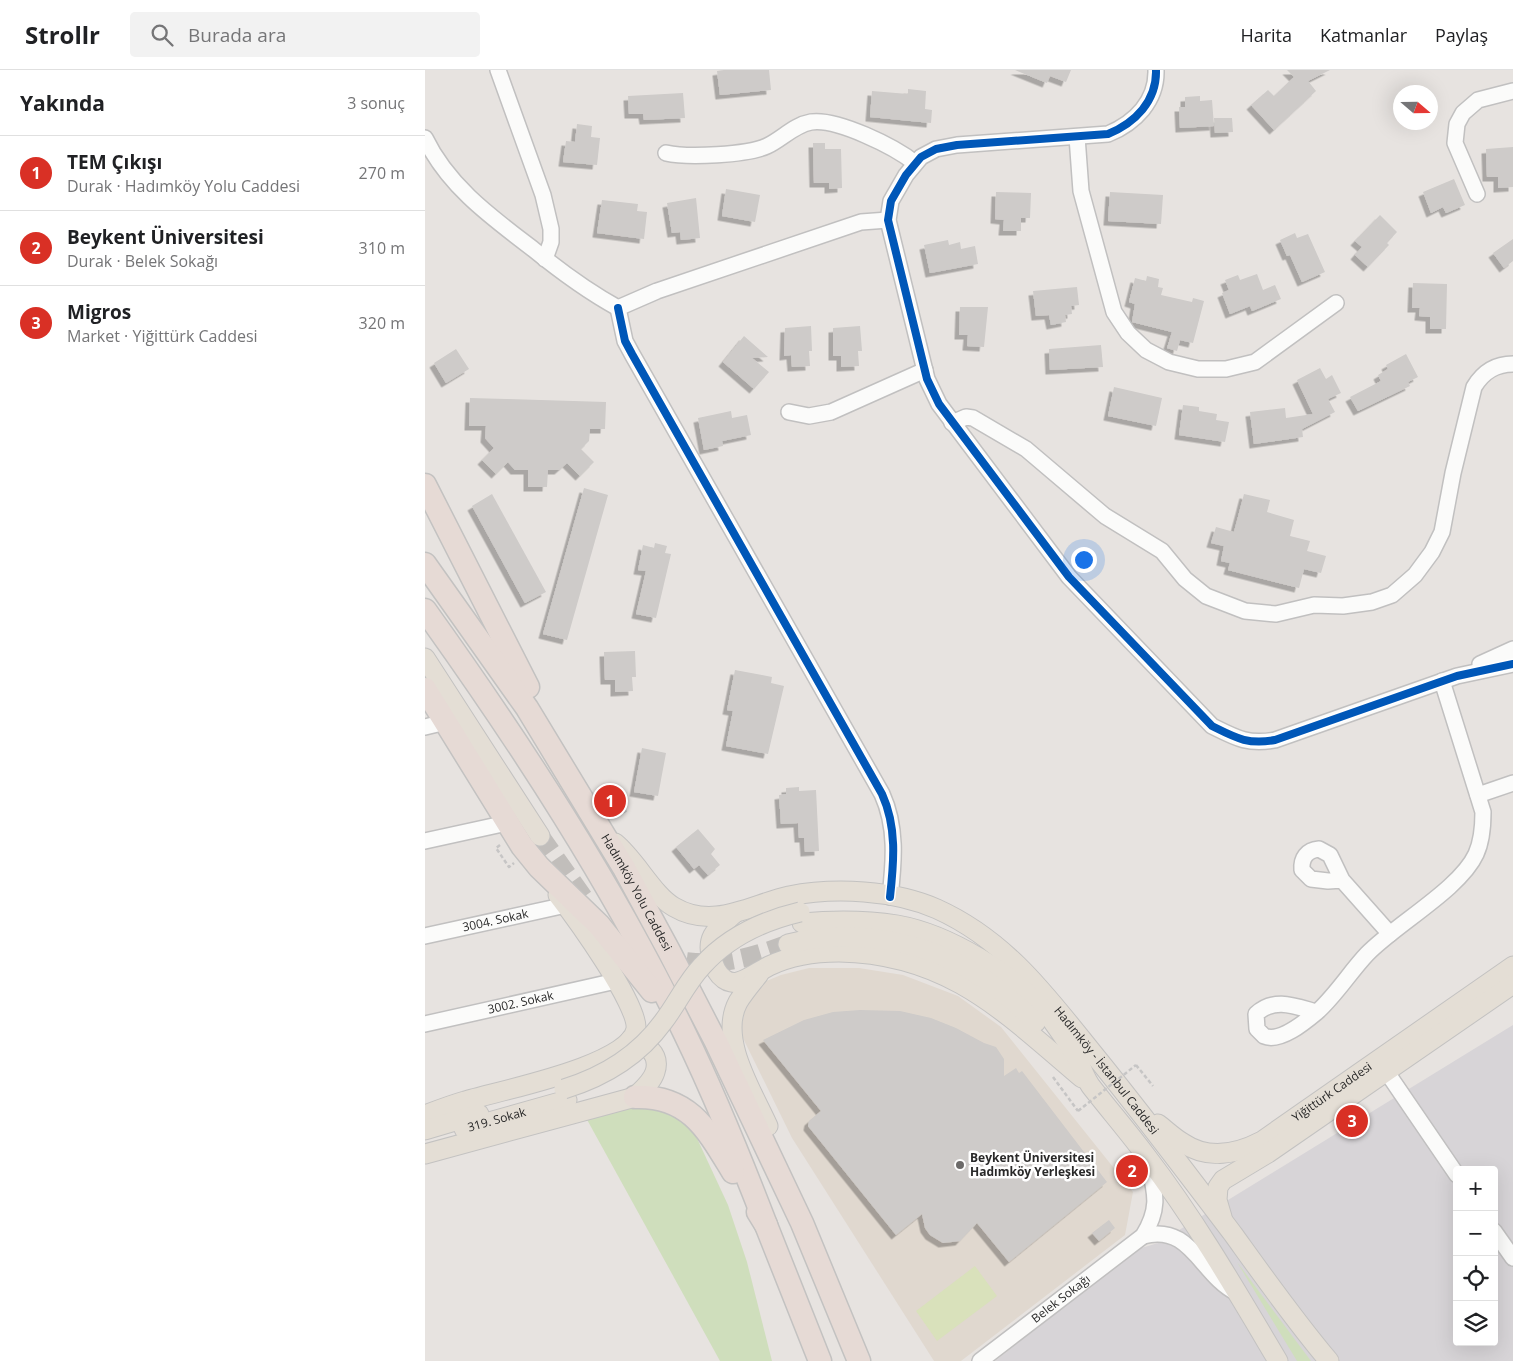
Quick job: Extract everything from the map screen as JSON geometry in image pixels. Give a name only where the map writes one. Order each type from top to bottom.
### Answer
[{"type":"highway","points":[[425,485],[522,674],[541,715],[551,749]]},
{"type":"highway","name":"Hadımköy Yolu Caddesi","points":[[425,564],[509,679],[629,877],[695,1000],[803,1223],[859,1361]]},
{"type":"highway","name":"Hadımköy Yolu Caddesi","points":[[425,610],[477,682],[558,807],[632,934],[720,1111],[766,1225]]},
{"type":"highway","points":[[425,690],[435,725],[539,867],[599,925],[645,985],[667,1002]]},
{"type":"highway","points":[[635,1097],[653,1096],[666,1099],[681,1106],[694,1117],[716,1142],[766,1225],[820,1361]]},
{"type":"main road","points":[[425,658],[539,836]]},
{"type":"main road","points":[[601,831],[622,849],[664,900],[696,916],[710,918],[791,896],[819,892],[872,894],[914,901],[953,917],[991,941],[1009,955],[1025,972]]},
{"type":"main road","points":[[425,1115],[465,1101],[570,1073],[601,1059],[630,1040],[636,1029],[633,1013],[616,980],[539,867]]},
{"type":"main road","name":"Hadımköy - İstanbul Caddesi","points":[[801,917],[857,911],[891,915],[925,923],[962,939],[996,959],[1025,972],[1142,1114],[1329,1361]]},
{"type":"main road","points":[[736,912],[712,936],[709,949],[715,971],[731,982],[739,982],[763,969],[795,957],[827,952],[870,955],[919,965],[960,983],[992,1003],[1051,1050],[1089,1084]]},
{"type":"main road","points":[[566,1094],[610,1082],[650,1054],[682,1016],[707,976],[742,945],[801,917]]},
{"type":"main road","name":"Hadımköy - İstanbul Caddesi","points":[[801,917],[898,926],[943,941],[968,953],[1007,977],[1046,1013],[1069,1044],[1089,1084],[1147,1157],[1238,1294],[1278,1361]]},
{"type":"main road","points":[[789,944],[827,938],[880,939],[905,943],[955,962],[1003,992],[1055,1039],[1089,1084]]},
{"type":"main road","name":"Yiğittürk Caddesi","points":[[1142,1114],[1191,1148],[1214,1154],[1245,1150],[1262,1141],[1513,966]]},
{"type":"main road","points":[[763,969],[738,1003],[732,1018],[732,1036],[736,1054],[771,1134],[785,1189]]},
{"type":"main road","name":"Yiğittürk Caddesi","points":[[1224,1222],[1217,1200],[1218,1187],[1223,1180],[1268,1153],[1513,984]]},
{"type":"main road","points":[[425,1154],[635,1097],[655,1072],[656,1060],[649,1048],[640,1042],[630,1040]]},
{"type":"main road","name":"319. Sokak","points":[[425,1130],[566,1094]]},
{"type":"main road","name":"319. Sokak","points":[[425,1141],[566,1094]]},
{"type":"main road","points":[[1224,1154],[1219,1161],[1220,1167],[1222,1171],[1231,1175]]},
{"type":"street","points":[[497,70],[543,195],[551,229],[551,242],[545,259]]},
{"type":"street","points":[[1156,70],[1150,99],[1141,113],[1126,127],[1108,134],[957,145],[936,149],[921,157],[906,175],[891,201],[888,220],[925,370],[939,404],[1069,577],[1212,726],[1235,738],[1256,743],[1275,740],[1457,676],[1513,664]]},
{"type":"street","points":[[1477,194],[1455,143],[1457,124],[1463,113],[1478,100],[1513,91]]},
{"type":"street","points":[[666,153],[695,156],[755,150],[768,146],[793,129],[811,122],[828,123],[858,133],[902,153],[915,163]]},
{"type":"street","points":[[1077,137],[1081,191],[1114,312],[1128,333],[1145,350],[1169,362],[1198,370],[1226,369],[1255,362],[1336,303]]},
{"type":"street","points":[[425,138],[452,180],[473,202],[584,288],[618,308],[625,341],[631,354],[882,794],[888,807],[895,854],[890,897]]},
{"type":"street","points":[[618,308],[657,291],[861,222],[888,220]]},
{"type":"street","points":[[952,423],[962,418],[973,418],[1026,449],[1105,516],[1162,551],[1185,579],[1205,596],[1245,611],[1276,614],[1313,606],[1343,606],[1372,602],[1392,595],[1415,575],[1432,552],[1442,532],[1453,473],[1474,387],[1481,374],[1496,366],[1513,364]]},
{"type":"street","points":[[789,412],[809,416],[831,412],[925,370]]},
{"type":"street","points":[[1457,676],[1513,649]]},
{"type":"street","points":[[1316,1012],[1367,954],[1459,877],[1476,854],[1483,822],[1483,812],[1442,681]]},
{"type":"street","points":[[1478,795],[1513,783]]},
{"type":"street","points":[[425,841],[507,822]]},
{"type":"street","points":[[1342,880],[1390,934]]},
{"type":"street","name":"3004. Sokak","points":[[425,936],[566,905]]},
{"type":"street","name":"3002. Sokak","points":[[425,1024],[616,980]]},
{"type":"street","points":[[1386,1071],[1453,1169]]},
{"type":"street","name":"Belek Sokağı","points":[[981,1361],[1143,1236],[1150,1224],[1156,1205],[1155,1189],[1147,1157]]},
{"type":"street","points":[[1143,1236],[1155,1232],[1178,1238],[1193,1250],[1225,1288],[1238,1294]]},
{"type":"street","points":[[1498,1236],[1513,1258]]},
{"type":"path","points":[[614,792],[627,810],[625,812],[614,792]]},
{"type":"path","points":[[505,850],[501,844],[496,848],[509,866]]},
{"type":"path","points":[[1053,1077],[1078,1111],[1135,1065],[1153,1086]]},
{"type":"shaded area","name":"Beykent Üniversitesi Hadımköy Yerleşkesi","points":[[809,968],[859,968],[903,975],[958,996],[1001,1027],[1133,1192],[1125,1235],[961,1361],[934,1361],[792,1138],[740,1032],[746,1006],[764,982],[781,975]]},
{"type":"shaded area","points":[[1513,1025],[1513,1361],[995,1361],[1138,1249],[1158,1243]]},
{"type":"green space","points":[[632,1104],[678,1114],[695,1134],[728,1205],[747,1262],[772,1361],[720,1361],[585,1116]]},
{"type":"green space","points":[[1237,1262],[1311,1361],[1297,1361]]},
{"type":"green space","points":[[975,1266],[997,1296],[937,1341],[916,1311]]},
{"type":"building","points":[[769,70],[771,90],[720,95],[717,71]]},
{"type":"building","points":[[1015,70],[1071,70],[1066,82],[1050,76],[1047,83]]},
{"type":"building","points":[[1287,70],[1330,70],[1308,81],[1316,91],[1274,130],[1251,105],[1268,90],[1274,96],[1294,77]]},
{"type":"building","points":[[908,89],[926,91],[925,109],[932,110],[931,123],[870,117],[872,91],[908,94]]},
{"type":"building","points":[[683,93],[685,118],[644,120],[643,114],[629,114],[628,96]]},
{"type":"building","points":[[1200,96],[1200,101],[1212,100],[1214,126],[1180,128],[1179,107],[1185,107],[1185,97]]},
{"type":"building","points":[[1214,118],[1232,118],[1233,132],[1215,133]]},
{"type":"building","points":[[577,124],[592,126],[591,137],[600,138],[597,165],[563,162],[566,141],[575,142]]},
{"type":"building","points":[[813,143],[825,143],[825,149],[841,149],[842,188],[829,189],[829,183],[814,183]]},
{"type":"building","points":[[1513,147],[1513,187],[1498,188],[1498,177],[1487,177],[1486,149]]},
{"type":"building","points":[[1454,179],[1465,205],[1446,213],[1443,207],[1431,213],[1423,192]]},
{"type":"building","points":[[726,189],[760,195],[755,222],[722,216]]},
{"type":"building","points":[[996,192],[1031,193],[1030,218],[1021,218],[1021,231],[1003,231],[1004,220],[995,219]]},
{"type":"building","points":[[1110,192],[1163,195],[1161,224],[1108,221]]},
{"type":"building","points":[[696,198],[700,238],[681,240],[680,232],[672,233],[667,203]]},
{"type":"building","points":[[602,200],[638,204],[637,211],[647,212],[644,239],[597,233]]},
{"type":"building","points":[[1380,215],[1397,232],[1387,243],[1389,245],[1368,267],[1355,255],[1362,247],[1355,241]]},
{"type":"building","points":[[1295,233],[1297,238],[1308,234],[1325,272],[1302,282],[1290,255],[1287,256],[1280,240]]},
{"type":"building","points":[[1513,239],[1513,261],[1504,268],[1493,253]]},
{"type":"building","points":[[948,240],[949,245],[960,242],[961,249],[975,246],[978,264],[930,273],[924,245]]},
{"type":"building","points":[[1257,274],[1263,290],[1275,285],[1281,299],[1252,311],[1250,306],[1230,314],[1222,293],[1229,290],[1225,280],[1238,275],[1240,280]]},
{"type":"building","points":[[1147,276],[1159,279],[1158,287],[1163,288],[1161,295],[1192,302],[1193,298],[1204,301],[1193,343],[1180,340],[1177,351],[1167,348],[1172,332],[1132,322],[1135,304],[1129,302],[1135,278],[1146,281]]},
{"type":"building","points":[[1413,283],[1447,284],[1446,329],[1430,329],[1430,317],[1419,316],[1420,308],[1412,308]]},
{"type":"building","points":[[1077,287],[1079,305],[1071,306],[1072,314],[1065,315],[1066,322],[1051,325],[1049,315],[1036,316],[1033,291]]},
{"type":"building","points":[[960,307],[988,307],[984,347],[967,346],[968,335],[959,335]]},
{"type":"building","points":[[811,326],[812,351],[809,351],[810,366],[792,367],[791,355],[784,356],[785,328]]},
{"type":"building","points":[[860,326],[862,351],[858,351],[859,366],[841,367],[841,356],[833,356],[833,328]]},
{"type":"building","points":[[744,336],[768,357],[752,358],[769,372],[754,389],[723,362]]},
{"type":"building","points":[[1101,345],[1103,367],[1050,370],[1049,349]]},
{"type":"building","points":[[456,349],[469,369],[446,383],[434,363]]},
{"type":"building","points":[[1406,354],[1418,377],[1408,382],[1410,386],[1358,411],[1350,397],[1381,381],[1378,375],[1388,369],[1386,365]]},
{"type":"building","points":[[1320,368],[1326,379],[1332,375],[1341,393],[1328,399],[1335,412],[1302,429],[1303,437],[1254,444],[1250,412],[1285,408],[1286,418],[1313,414],[1297,380]]},
{"type":"building","points":[[1114,387],[1162,398],[1156,426],[1108,416]]},
{"type":"building","points":[[470,398],[606,402],[605,429],[590,429],[589,441],[581,449],[594,462],[580,476],[567,463],[559,470],[548,470],[547,487],[528,487],[528,470],[515,470],[508,462],[496,474],[482,460],[494,448],[485,438],[486,426],[469,426]]},
{"type":"building","points":[[1183,405],[1199,407],[1199,411],[1217,414],[1216,420],[1229,422],[1225,442],[1179,435]]},
{"type":"building","points":[[731,411],[732,418],[747,415],[751,435],[722,441],[723,446],[704,450],[698,418]]},
{"type":"building","points":[[584,488],[608,495],[567,640],[543,634]]},
{"type":"building","points":[[492,494],[546,592],[525,603],[472,506]]},
{"type":"building","points":[[1244,494],[1270,500],[1267,512],[1294,520],[1290,536],[1310,541],[1307,551],[1326,556],[1321,573],[1304,569],[1299,588],[1228,570],[1230,563],[1221,561],[1224,546],[1211,543],[1216,527],[1234,532]]},
{"type":"building","points":[[655,543],[667,546],[665,553],[671,554],[656,618],[636,614],[646,571],[638,570],[643,545],[654,548]]},
{"type":"building","points":[[635,651],[636,677],[632,677],[633,691],[615,692],[615,680],[605,680],[604,652]]},
{"type":"building","points":[[735,670],[772,677],[771,683],[784,686],[768,754],[726,746],[733,711],[727,710]]},
{"type":"building","points":[[642,748],[666,753],[658,796],[634,792]]},
{"type":"building","points":[[799,787],[799,791],[816,790],[819,851],[805,852],[804,838],[799,838],[798,823],[781,824],[779,795],[786,794],[786,788]]},
{"type":"building","points":[[698,829],[715,849],[711,854],[720,865],[708,875],[699,865],[694,869],[676,847]]},
{"type":"building","points":[[860,1010],[900,1011],[931,1018],[996,1047],[1004,1059],[1004,1076],[1016,1068],[1019,1073],[1022,1071],[1107,1182],[1009,1262],[977,1223],[960,1241],[943,1243],[930,1235],[925,1228],[922,1214],[896,1235],[808,1126],[809,1121],[821,1111],[763,1040],[804,1020],[833,1012]]},
{"type":"building","points":[[1109,1220],[1115,1228],[1099,1241],[1092,1233]]},
{"type":"tunnel","points":[[540,836],[588,904]]},
{"type":"tunnel","points":[[634,943],[654,953],[673,959],[711,963],[749,957],[788,944]]},
{"type":"cycle path","points":[[1156,70],[1153,92],[1143,110],[1127,124],[1108,134],[957,145],[936,149],[921,157],[906,175],[891,201],[888,220],[927,379],[939,404],[1069,577],[1212,726],[1228,734],[1257,742],[1275,740],[1457,676],[1513,664]]},
{"type":"cycle path","points":[[618,308],[625,341],[632,354],[882,794],[890,819],[893,844],[890,897]]},
{"type":"place","name":"TEM Çıkışı","points":[[610,801]]},
{"type":"place","name":"Migros","points":[[1352,1121]]},
{"type":"place","name":"Beykent Üniversitesi Hadımköy Yerleşkesi","points":[[960,1165]]},
{"type":"place","name":"Beykent Üniversitesi","points":[[1132,1171]]}]
